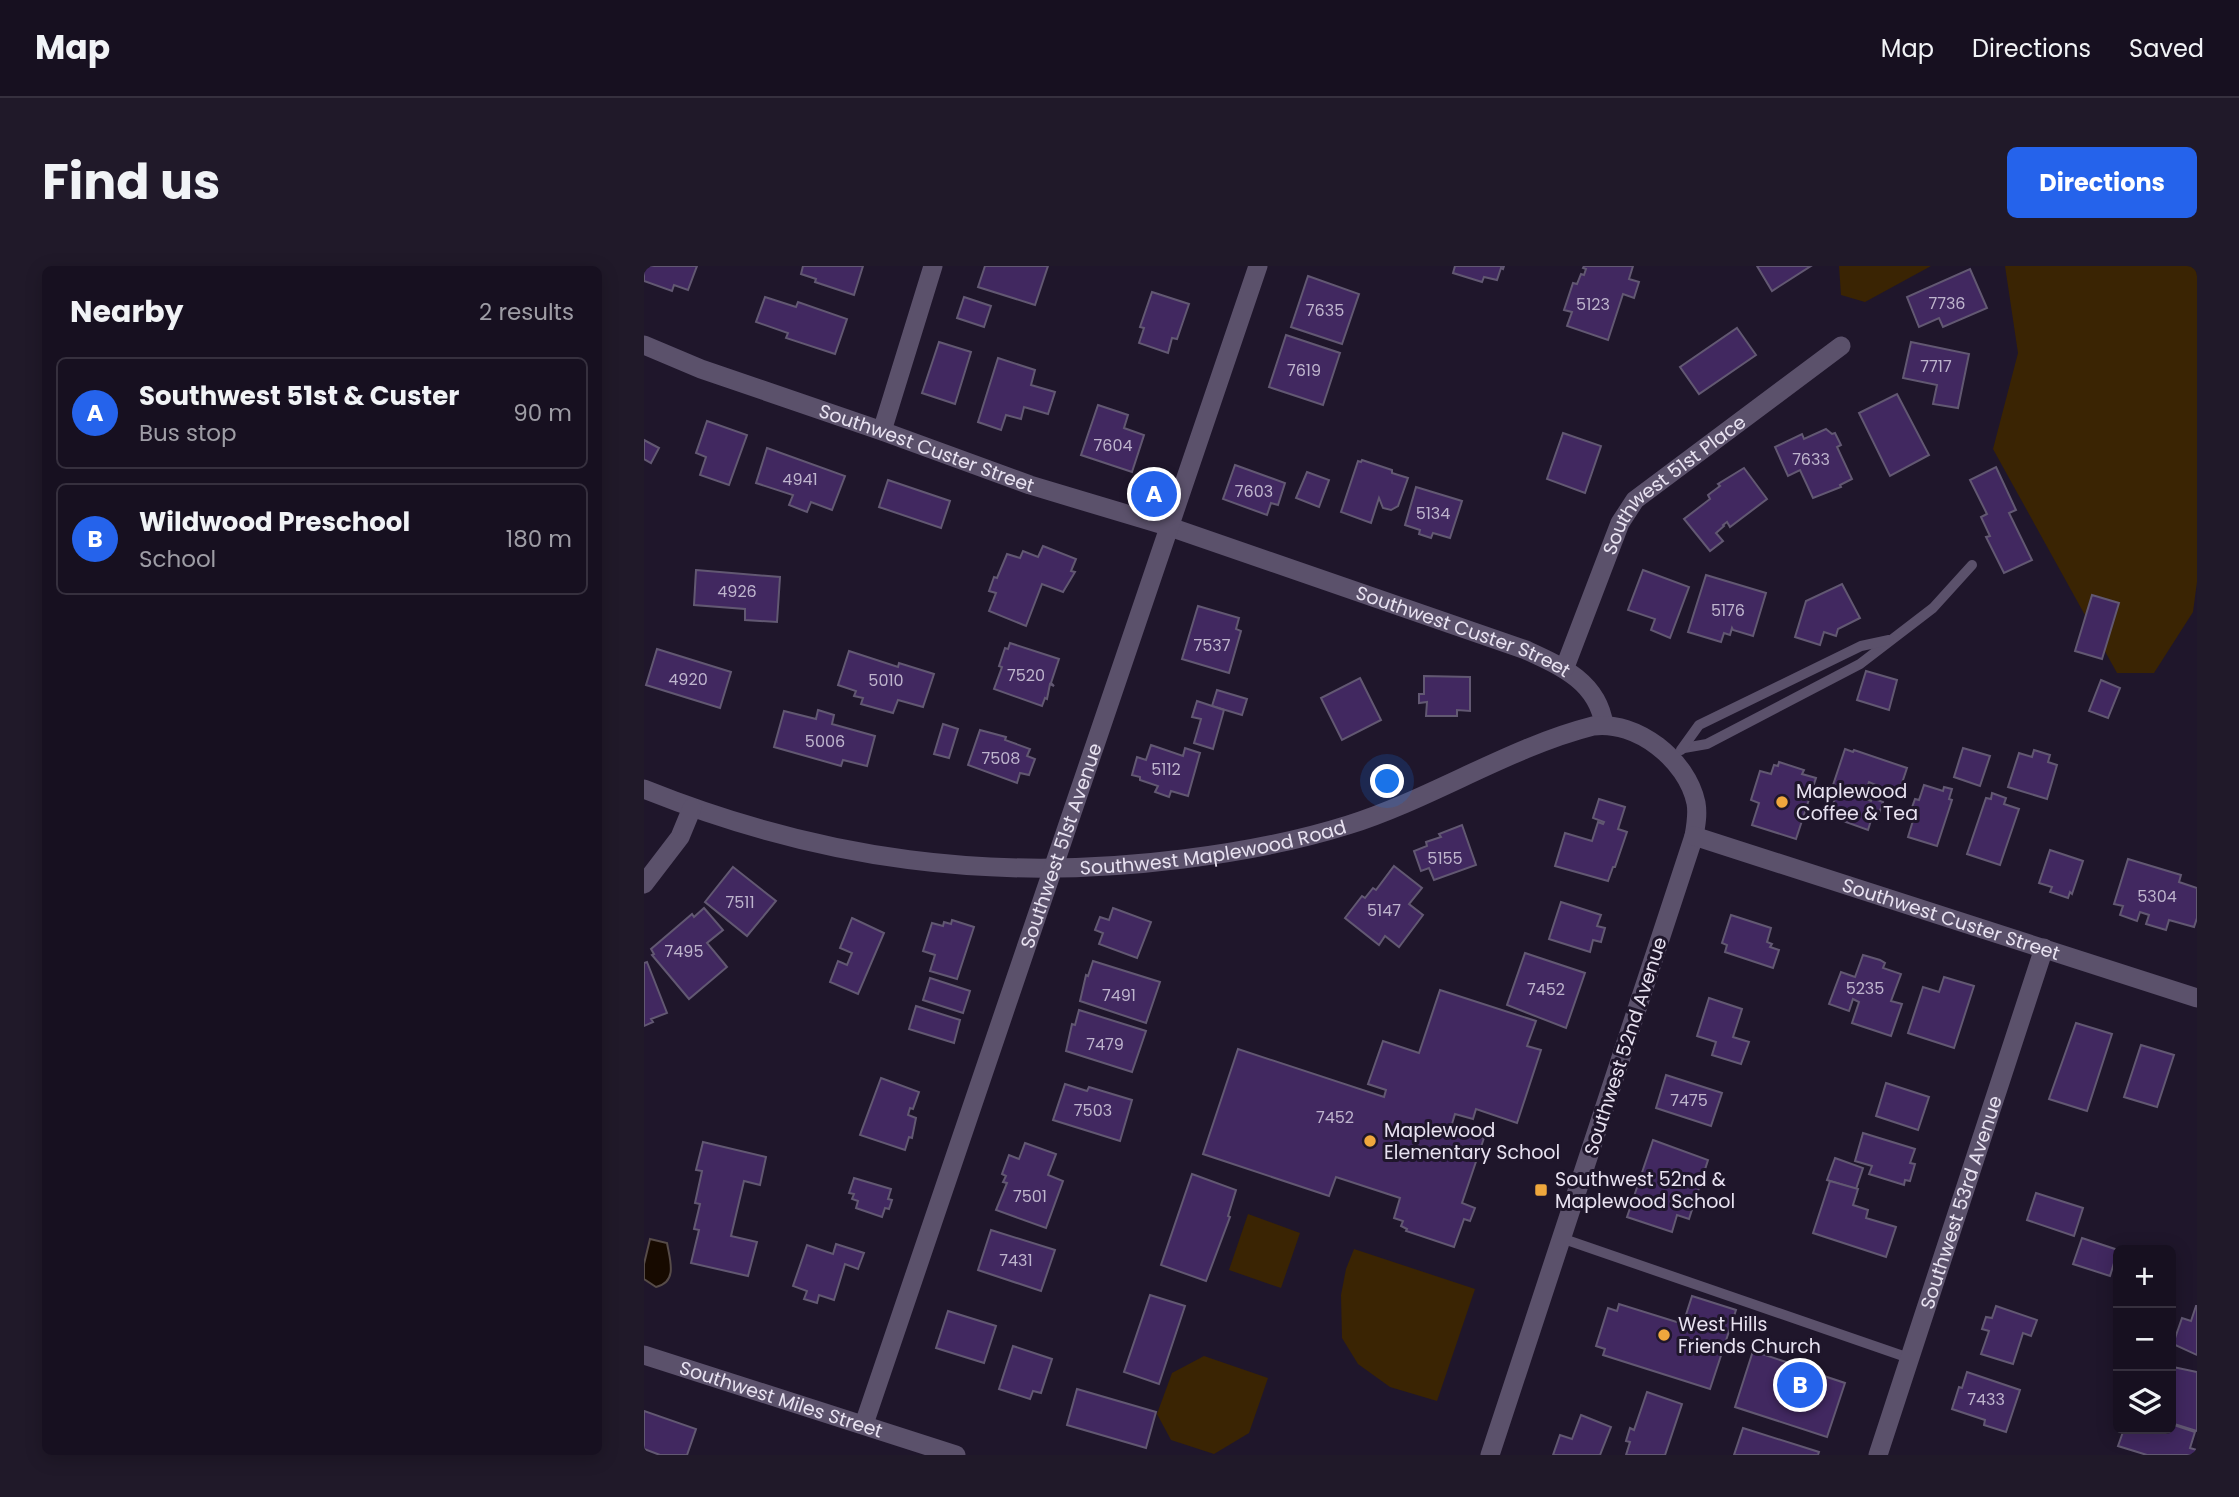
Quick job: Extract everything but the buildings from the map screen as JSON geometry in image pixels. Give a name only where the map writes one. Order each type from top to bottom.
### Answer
[{"type":"street","points":[[882,431],[933,266]]},
{"type":"street","name":"Southwest 51st Avenue","points":[[864,1424],[1258,266]]},
{"type":"street","name":"Southwest Custer Street","points":[[644,345],[701,369],[1030,485],[1170,527],[1526,650],[1564,667],[1592,692],[1600,705],[1604,725]]},
{"type":"street","name":"Southwest 51st Place","points":[[1564,667],[1620,523],[1635,500],[1841,346]]},
{"type":"street","points":[[1604,725],[1641,736],[1678,753],[1695,802],[1695,836]]},
{"type":"street","name":"Southwest Maplewood Road","points":[[644,789],[692,808],[798,840],[898,859],[956,866],[1115,866],[1263,847],[1315,835],[1383,812],[1563,736],[1604,725]]},
{"type":"street","points":[[644,884],[681,837],[692,808]]},
{"type":"street","name":"Southwest Custer Street","points":[[1695,836],[2197,998]]},
{"type":"street","name":"Southwest 52nd Avenue","points":[[1490,1455],[1695,836]]},
{"type":"street","name":"Southwest 53rd Avenue","points":[[1878,1455],[2044,948]]},
{"type":"street","name":"Southwest Miles Street","points":[[644,1354],[956,1455]]},
{"type":"lane","points":[[1678,753],[1707,744],[1860,664],[1933,608],[1972,565]]},
{"type":"lane","points":[[1678,753],[1699,726],[1861,646],[1892,639]]},
{"type":"lane","points":[[1561,1238],[1909,1358]]},
{"type":"shaded area","points":[[1839,266],[1931,266],[1865,302],[1841,295]]},
{"type":"shaded area","points":[[2005,266],[2197,266],[2197,582],[2193,612],[2154,673],[2117,673],[1993,449],[2018,353]]},
{"type":"shaded area","points":[[1248,1214],[1300,1233],[1281,1288],[1229,1270]]},
{"type":"shaded area","points":[[650,1239],[667,1243],[671,1263],[667,1280],[656,1287],[644,1279],[644,1264]]},
{"type":"shaded area","points":[[1354,1249],[1475,1289],[1437,1401],[1390,1387],[1358,1364],[1342,1338],[1341,1295],[1346,1269]]},
{"type":"shaded area","points":[[1204,1356],[1268,1378],[1249,1433],[1214,1454],[1171,1440],[1157,1414],[1172,1373]]},
{"type":"place","name":"Southwest 51st & Custer","points":[[1154,494]]},
{"type":"place","name":"Maplewood Coffee & Tea","points":[[1782,802]]},
{"type":"place","name":"Maplewood Elementary School","points":[[1370,1141]]},
{"type":"place","name":"Southwest 52nd & Maplewood School","points":[[1541,1190]]},
{"type":"place","name":"West Hills Friends Church","points":[[1664,1335]]},
{"type":"place","name":"Wildwood Preschool","points":[[1800,1385]]}]
